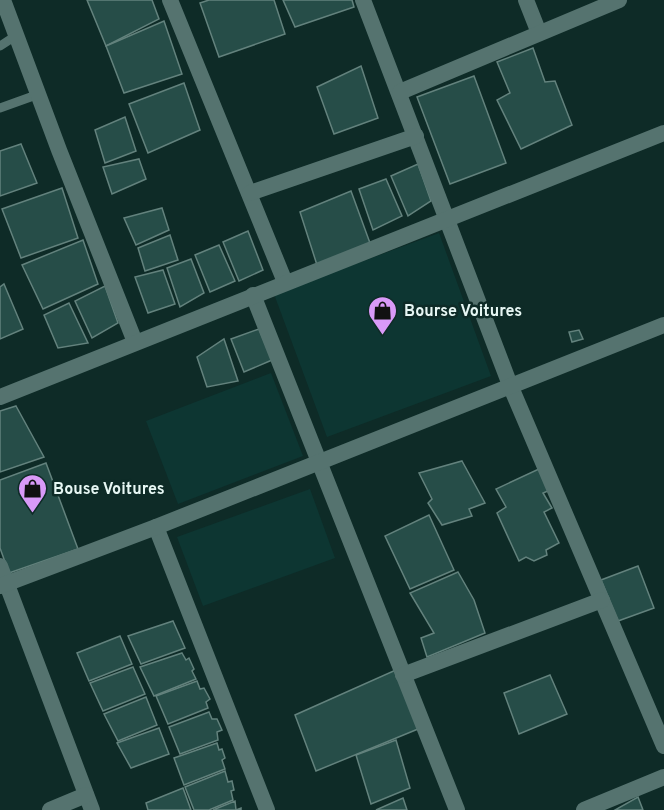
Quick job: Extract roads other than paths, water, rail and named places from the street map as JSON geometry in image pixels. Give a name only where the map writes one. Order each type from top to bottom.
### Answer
[{"type":"street","points":[[3,0],[135,342]]},
{"type":"street","points":[[171,0],[285,282]]},
{"type":"street","points":[[363,0],[510,385],[664,746]]},
{"type":"street","points":[[526,0],[539,33]]},
{"type":"street","points":[[400,92],[619,0]]},
{"type":"street","points":[[0,397],[664,133]]},
{"type":"street","points":[[250,193],[416,136]]},
{"type":"street","points":[[253,295],[457,810]]},
{"type":"street","points":[[3,585],[156,527],[317,461],[664,325]]},
{"type":"street","points":[[156,527],[267,810]]},
{"type":"street","points":[[0,566],[3,585],[89,803],[50,810]]},
{"type":"street","points":[[403,675],[602,600]]},
{"type":"street","points":[[584,810],[664,777]]},
{"type":"lane","points":[[0,45],[16,35]]},
{"type":"lane","points":[[0,108],[39,94]]},
{"type":"place","name":"Bourse Voitures","points":[[383,336]]},
{"type":"place","name":"Bouse Voitures","points":[[32,514]]}]
